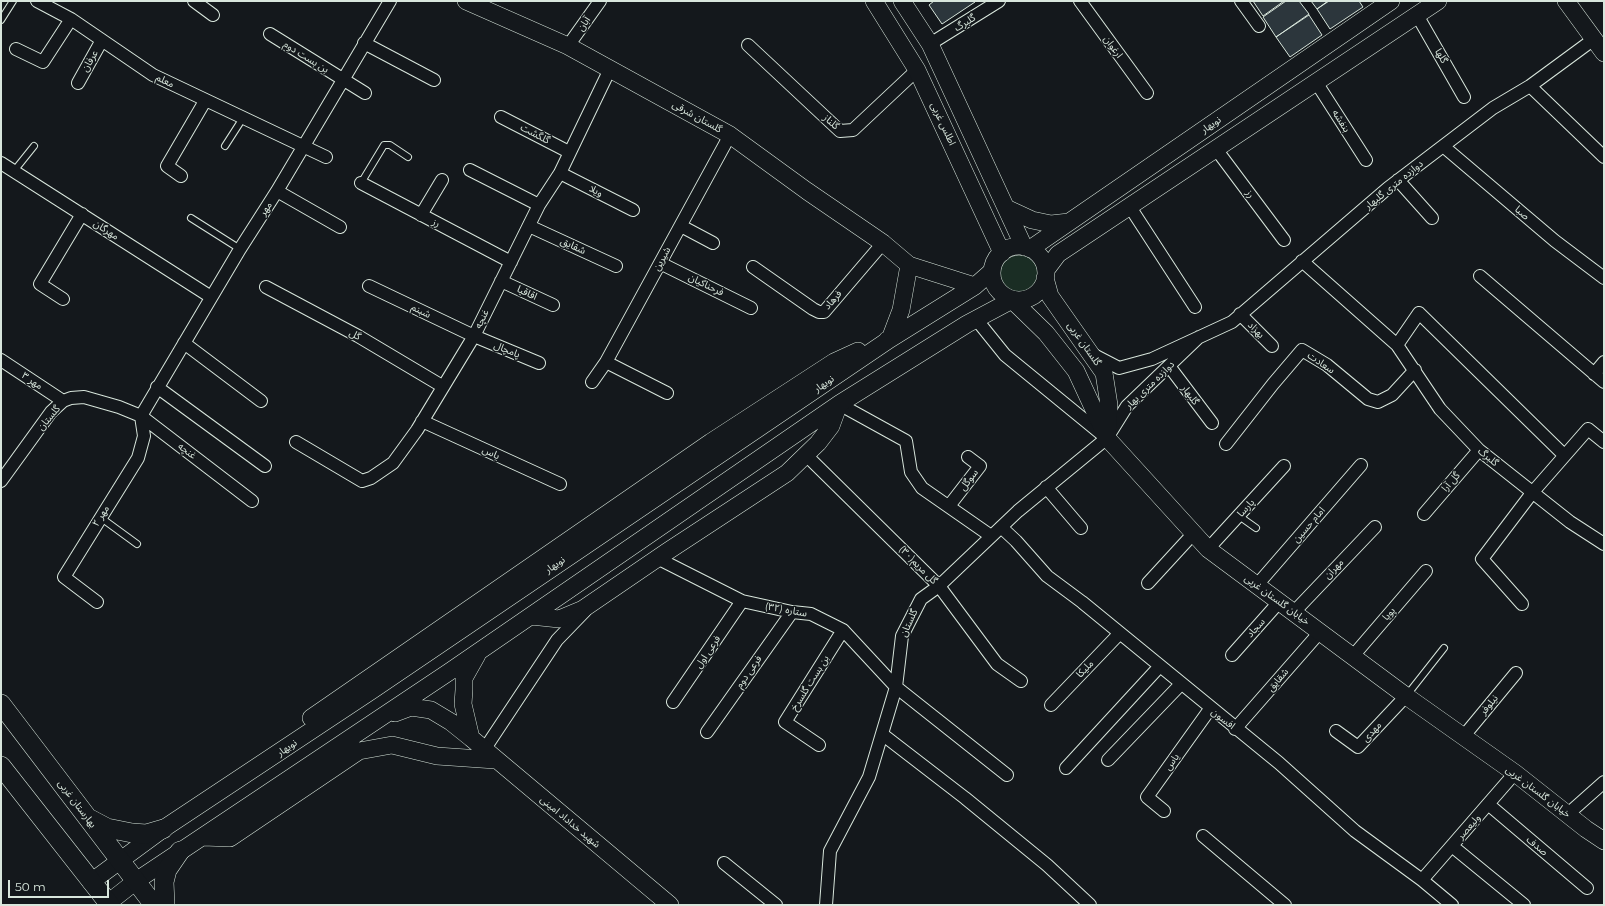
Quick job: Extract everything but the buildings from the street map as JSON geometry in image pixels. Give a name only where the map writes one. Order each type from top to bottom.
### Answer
[{"type":"main road","name":"بهارستان غربی","points":[[1,704],[154,905]]},
{"type":"main road","points":[[1,766],[109,904]]},
{"type":"main road","points":[[87,818],[106,828],[126,833],[146,834],[163,829]]},
{"type":"main road","points":[[165,905],[164,882],[167,870],[180,851]]},
{"type":"street","name":"معلم","points":[[37,1],[71,19],[153,75],[205,101],[303,145],[326,157]]},
{"type":"street","points":[[194,1],[213,15]]},
{"type":"street","name":"مهر","points":[[141,416],[211,297],[277,191],[390,1]]},
{"type":"street","name":"گلستان شرقی","points":[[466,1],[568,46],[730,136],[883,243],[909,265],[975,286]]},
{"type":"street","name":"آبان","points":[[568,46],[600,1]]},
{"type":"street","name":"اطلس غربی","points":[[874,1],[917,70],[1002,253]]},
{"type":"street","points":[[902,1],[930,44],[1006,208],[1027,248],[1041,258],[1045,274]]},
{"type":"street","name":"ارغوان","points":[[1080,1],[1147,93]]},
{"type":"street","points":[[1241,1],[1259,26]]},
{"type":"street","name":"نوبهار","points":[[1027,248],[1069,222],[1300,65],[1391,1]]},
{"type":"street","points":[[109,904],[136,882],[180,851],[480,651],[839,404],[976,319],[1012,300],[1027,299],[1039,292],[1045,274],[1058,254],[1438,1]]},
{"type":"street","points":[[1566,1],[1604,53]]},
{"type":"street","name":"گلبرگ","points":[[930,44],[997,2]]},
{"type":"street","name":"گلها","points":[[1417,15],[1464,97]]},
{"type":"street","points":[[16,49],[43,62],[71,19]]},
{"type":"street","name":"بن بست دوم","points":[[270,34],[365,93]]},
{"type":"street","name":"دوازده متری گلبهار","points":[[1092,354],[1119,368],[1152,359],[1232,322],[1398,180],[1493,108],[1530,86],[1594,39]]},
{"type":"street","name":"عرفان","points":[[78,83],[102,40]]},
{"type":"street","points":[[364,43],[434,80]]},
{"type":"street","name":"گلناز","points":[[748,45],[840,131],[853,130],[917,70]]},
{"type":"street","name":"غنچه","points":[[296,442],[362,480],[371,478],[393,463],[422,421],[442,386],[474,336],[539,205],[560,173],[610,68]]},
{"type":"street","name":"بنفشه","points":[[1316,82],[1366,160]]},
{"type":"street","points":[[1530,86],[1604,157]]},
{"type":"street","points":[[181,176],[167,166],[205,101]]},
{"type":"street","name":"گلگشت","points":[[501,117],[569,152]]},
{"type":"street","name":"شیرین","points":[[592,382],[606,362],[730,136]]},
{"type":"street","name":"صبا","points":[[1443,146],[1555,241],[1604,278]]},
{"type":"street","name":"رز","points":[[1216,149],[1284,240]]},
{"type":"street","name":"مهرگان","points":[[1,163],[211,297]]},
{"type":"street","points":[[470,170],[539,205]]},
{"type":"street","name":"ویلا","points":[[560,173],[633,210]]},
{"type":"street","points":[[421,215],[442,180]]},
{"type":"street","points":[[1398,180],[1432,218]]},
{"type":"street","name":"رز","points":[[361,183],[511,262]]},
{"type":"street","points":[[277,191],[340,227]]},
{"type":"street","points":[[1130,207],[1195,307]]},
{"type":"street","points":[[1006,208],[1032,220],[1051,224],[1069,222]]},
{"type":"street","points":[[64,299],[40,284],[82,214]]},
{"type":"street","name":"شقایق","points":[[529,226],[616,266]]},
{"type":"street","points":[[681,226],[713,243]]},
{"type":"street","name":"فرهاد","points":[[753,266],[819,312],[824,312],[883,243]]},
{"type":"street","points":[[1012,300],[999,292],[995,286],[992,271],[997,258],[1002,253],[1012,247],[1027,248]]},
{"type":"street","name":"گلبرگ","points":[[1302,261],[1397,344],[1440,409],[1479,450],[1570,522],[1602,538]]},
{"type":"street","name":"فرحناکیان","points":[[660,262],[751,308]]},
{"type":"street","points":[[473,614],[705,446],[834,362],[850,354],[890,339],[901,310],[909,265]]},
{"type":"street","name":"نوبهار","points":[[91,882],[163,829],[263,764],[368,686],[473,614],[578,550],[890,339],[975,286],[992,271]]},
{"type":"street","name":"گلستان غربی","points":[[1045,274],[1050,296],[1104,373],[1109,405],[1107,438]]},
{"type":"street","points":[[1480,276],[1604,382]]},
{"type":"street","name":"اقاقیا","points":[[501,281],[553,305]]},
{"type":"street","name":"گل","points":[[266,286],[358,336],[442,386]]},
{"type":"street","name":"شبنم","points":[[369,286],[474,336]]},
{"type":"street","name":"خیابان گلستان غربی","points":[[1012,300],[1046,333],[1076,371],[1107,438],[1208,549],[1406,696],[1515,773],[1604,841]]},
{"type":"street","points":[[1397,344],[1419,313],[1564,455]]},
{"type":"street","name":"بهزاد","points":[[1240,314],[1272,346]]},
{"type":"street","points":[[976,319],[1004,355],[1107,438]]},
{"type":"street","name":"پامچال","points":[[474,336],[539,363]]},
{"type":"street","name":"دوازده متری بهار","points":[[1107,438],[1126,406],[1199,337]]},
{"type":"street","points":[[184,343],[261,401]]},
{"type":"street","name":"سعادت","points":[[1226,444],[1302,350],[1327,365],[1368,400],[1378,402],[1392,395],[1415,370]]},
{"type":"street","name":"مهر ۳","points":[[1,360],[63,401]]},
{"type":"street","points":[[606,362],[667,393]]},
{"type":"street","points":[[1594,374],[1604,362]]},
{"type":"street","name":"گلبهار","points":[[1169,366],[1212,423]]},
{"type":"street","points":[[157,387],[265,466]]},
{"type":"street","name":"گلستان","points":[[1,481],[5,467],[51,412],[63,401],[71,398],[84,397],[119,407],[141,416]]},
{"type":"street","points":[[531,616],[559,619],[569,616],[787,473],[807,456],[831,426],[839,404]]},
{"type":"street","points":[[839,404],[906,441],[911,472],[922,488],[992,536]]},
{"type":"street","name":"غنچه","points":[[141,416],[252,501]]},
{"type":"street","name":"مهر ۲","points":[[96,602],[64,577],[138,458],[144,436],[141,416]]},
{"type":"street","name":"یاس","points":[[422,421],[560,484]]},
{"type":"street","points":[[1522,604],[1482,559],[1532,493],[1588,429],[1604,442]]},
{"type":"street","name":"گلستان","points":[[826,905],[830,851],[869,777],[896,687],[902,636],[921,599],[939,586],[1001,527],[1046,487],[1107,438]]},
{"type":"street","name":"گل آرا","points":[[1424,514],[1479,450]]},
{"type":"street","name":"گل مریم(۳۰)","points":[[807,456],[939,586],[997,664],[1021,681]]},
{"type":"street","name":"سوگل","points":[[949,506],[980,466],[968,457]]},
{"type":"street","name":"امام حسین","points":[[1257,585],[1361,465]]},
{"type":"street","name":"پارسا","points":[[1208,549],[1284,466]]},
{"type":"street","points":[[1046,487],[1081,528]]},
{"type":"street","name":"مهران","points":[[1294,612],[1375,526]]},
{"type":"street","name":"افسون","points":[[1001,527],[1016,541],[1047,576],[1120,633],[1279,763],[1355,831],[1422,880],[1451,905]]},
{"type":"street","points":[[1148,583],[1193,534]]},
{"type":"street","points":[[578,550],[587,552],[592,558],[594,566],[590,575]]},
{"type":"street","name":"ستاره (۳۲)","points":[[657,558],[742,601],[792,612],[811,614],[843,630],[896,687],[1007,775]]},
{"type":"street","name":"پویا","points":[[1352,656],[1426,571]]},
{"type":"street","points":[[203,837],[230,838],[359,751],[392,745],[437,756],[490,755],[557,640],[594,601]]},
{"type":"street","name":"فرعی اول","points":[[674,702],[742,601]]},
{"type":"street","name":"سجاد","points":[[1232,655],[1280,601]]},
{"type":"street","name":"فرعی دوم","points":[[707,732],[792,612]]},
{"type":"street","name":"بن بست گلسرخ","points":[[819,745],[786,722],[843,630]]},
{"type":"street","name":"شقایق","points":[[1235,728],[1320,632]]},
{"type":"street","name":"ملیکا","points":[[1051,705],[1120,633]]},
{"type":"street","points":[[471,738],[463,704],[464,678],[480,651]]},
{"type":"street","points":[[1066,768],[1160,666]]},
{"type":"street","name":"نیلوفر","points":[[1463,737],[1516,673]]},
{"type":"street","points":[[1108,760],[1181,684]]},
{"type":"street","points":[[219,793],[229,776],[368,686]]},
{"type":"street","name":"مهدی","points":[[1336,731],[1358,747],[1406,696]]},
{"type":"street","name":"شهید خداداد امینی","points":[[379,718],[411,707],[431,710],[452,722],[670,905]]},
{"type":"street","name":"یاس","points":[[1164,811],[1147,797],[1210,708]]},
{"type":"street","points":[[882,734],[1041,861],[1090,905]]},
{"type":"street","points":[[263,764],[260,774],[262,782],[268,786],[276,787]]},
{"type":"street","name":"ولیعصر","points":[[1422,880],[1515,773]]},
{"type":"street","points":[[1568,814],[1604,782]]},
{"type":"street","name":"صدف","points":[[1488,804],[1586,888]]},
{"type":"street","points":[[1203,836],[1285,905]]},
{"type":"street","points":[[1452,846],[1524,905]]},
{"type":"street","points":[[724,863],[776,905]]},
{"type":"lane","points":[[1,20],[13,1]]},
{"type":"lane","points":[[226,146],[244,118]]},
{"type":"lane","points":[[361,183],[384,145],[390,146],[408,157]]},
{"type":"lane","points":[[14,171],[34,146]]},
{"type":"lane","points":[[191,218],[240,249]]},
{"type":"lane","points":[[1239,516],[1256,528]]},
{"type":"lane","points":[[100,517],[137,544]]},
{"type":"lane","points":[[1406,696],[1444,648]]},
{"type":"green space","points":[[1019,255],[1029,258],[1035,264],[1038,274],[1035,284],[1029,290],[1019,293],[1009,290],[1003,284],[1000,274],[1003,264],[1009,258]]}]
